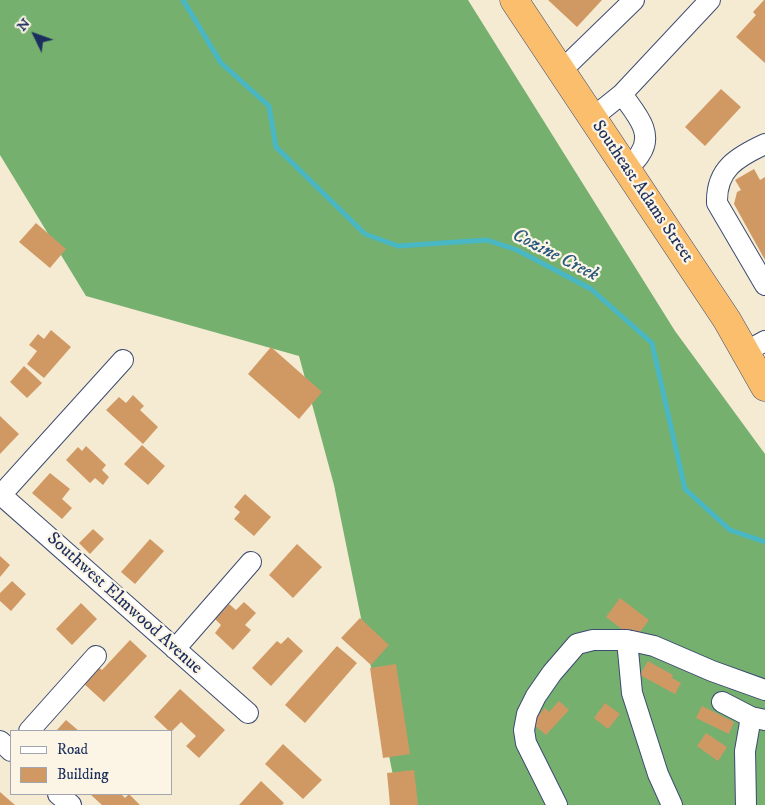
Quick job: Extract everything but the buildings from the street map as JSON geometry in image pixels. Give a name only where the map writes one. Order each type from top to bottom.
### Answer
[{"type":"highway","name":"Southeast Adams Street","points":[[514,0],[727,320],[755,346],[765,387]]},
{"type":"street","points":[[561,71],[634,0]]},
{"type":"street","points":[[592,118],[622,94],[710,0]]},
{"type":"street","points":[[622,94],[644,126],[646,140],[640,154],[626,169]]},
{"type":"street","points":[[765,144],[742,154],[723,174],[717,189],[717,203],[765,285]]},
{"type":"street","points":[[0,495],[123,360]]},
{"type":"street","name":"Southwest Elmwood Avenue","points":[[0,495],[248,713]]},
{"type":"street","points":[[175,649],[251,562]]},
{"type":"street","points":[[557,805],[526,742],[524,730],[527,714],[536,696],[552,673],[577,644],[593,640],[627,640],[654,646],[712,671],[765,690]]},
{"type":"street","points":[[627,640],[632,693],[647,734],[658,774],[672,805]]},
{"type":"street","points":[[30,730],[96,656]]},
{"type":"street","points":[[722,702],[758,718],[745,751],[746,805]]},
{"type":"street","points":[[0,741],[10,750]]},
{"type":"street","points":[[59,795],[71,805]]},
{"type":"green space","points":[[0,0],[468,0],[675,331],[765,454],[765,805],[399,805],[334,485],[299,356],[86,296],[0,155]]},
{"type":"waterway","name":"Cozine Creek","points":[[183,0],[221,63],[269,106],[276,147],[365,234],[398,246],[487,240],[517,250],[591,289],[652,343],[685,489],[730,530],[765,542]]}]
